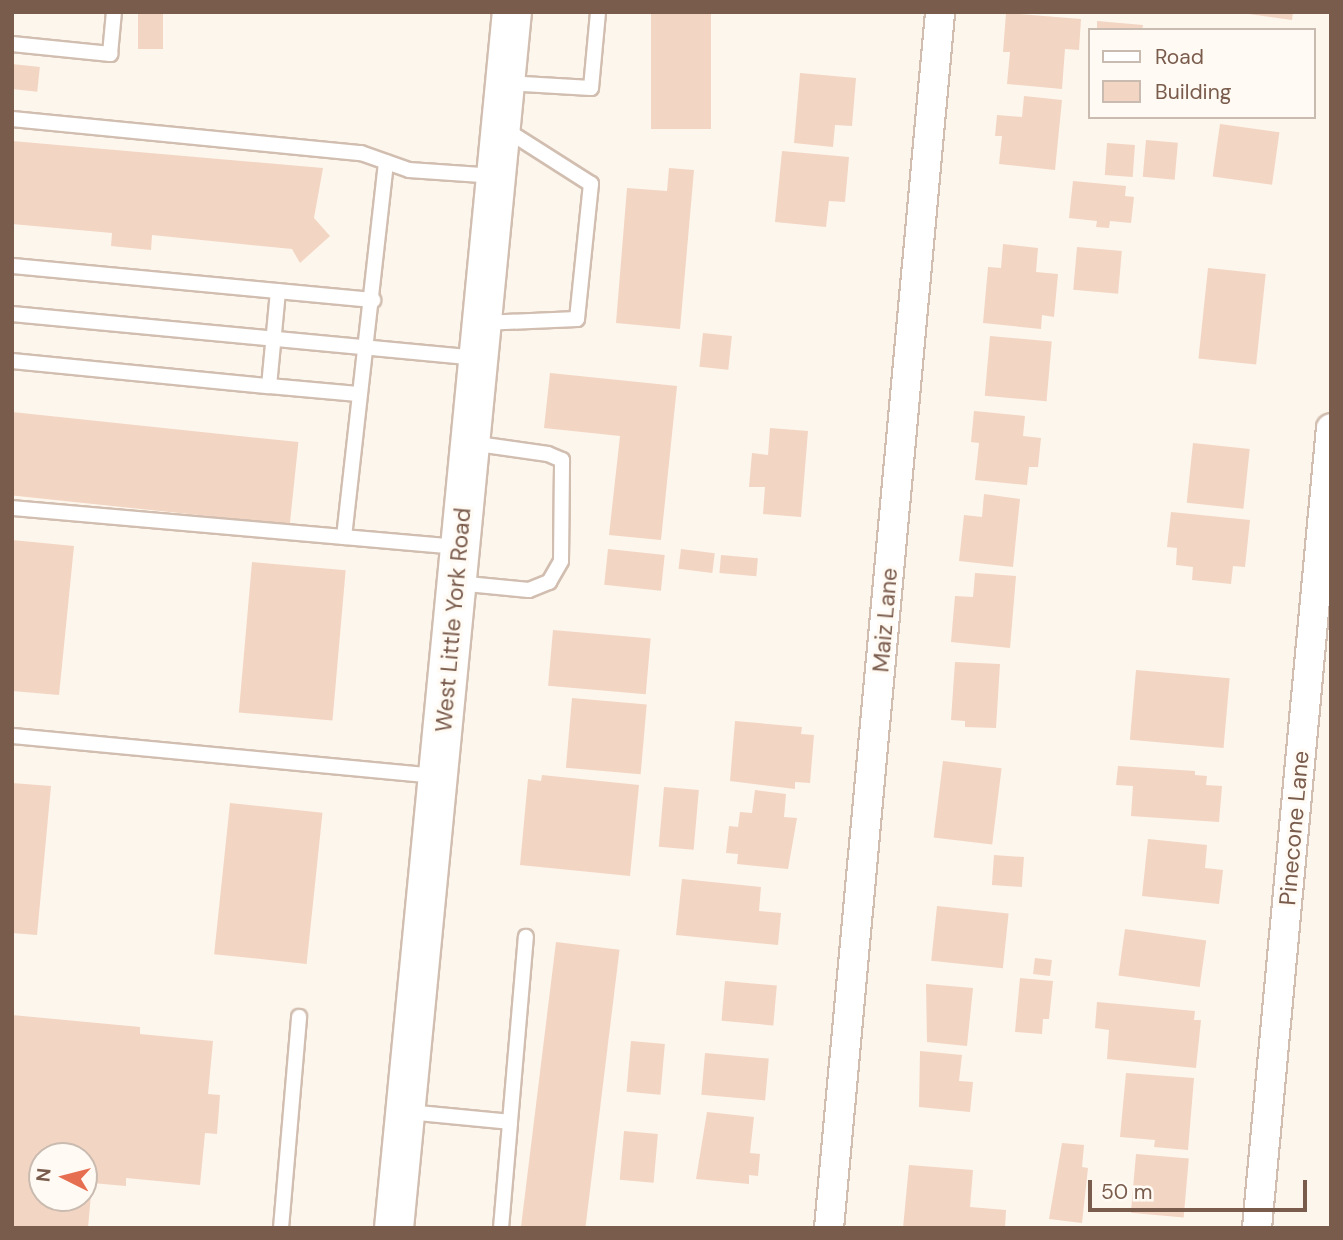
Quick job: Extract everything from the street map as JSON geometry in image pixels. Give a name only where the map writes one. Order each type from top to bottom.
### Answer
[{"type":"main road","name":"West Little York Road","points":[[394,1228],[512,12]]},
{"type":"street","name":"Maiz Lane","points":[[829,1228],[940,12]]},
{"type":"street","name":"Pinecone Lane","points":[[1257,1228],[1331,428]]},
{"type":"lane","points":[[12,44],[110,54],[114,12]]},
{"type":"lane","points":[[505,83],[592,88],[598,12]]},
{"type":"lane","points":[[12,119],[361,153],[409,170],[496,176]]},
{"type":"lane","points":[[12,314],[369,347],[480,341],[577,318],[591,184],[501,127]]},
{"type":"lane","points":[[344,537],[358,394],[369,347],[386,162]]},
{"type":"lane","points":[[12,266],[373,300]]},
{"type":"lane","points":[[269,386],[278,291]]},
{"type":"lane","points":[[12,361],[358,394]]},
{"type":"lane","points":[[12,508],[344,537],[458,565],[529,590],[549,582],[561,561],[562,460],[548,454],[470,443]]},
{"type":"lane","points":[[12,736],[438,776]]},
{"type":"lane","points":[[501,1228],[526,937]]},
{"type":"lane","points":[[281,1228],[299,1017]]},
{"type":"lane","points":[[405,1112],[510,1122]]},
{"type":"building","points":[[138,12],[163,12],[163,49],[138,49]]},
{"type":"building","points":[[651,12],[711,12],[711,129],[651,129]]},
{"type":"building","points":[[1235,12],[1293,12],[1292,20]]},
{"type":"building","points":[[1006,13],[1081,19],[1079,50],[1065,49],[1062,89],[1007,84],[1010,52],[1003,52]]},
{"type":"building","points":[[1097,21],[1143,25],[1142,28],[1097,28]]},
{"type":"building","points":[[12,64],[40,67],[37,92],[12,89]]},
{"type":"building","points":[[800,73],[856,78],[852,126],[835,125],[833,147],[794,143]]},
{"type":"building","points":[[1024,96],[1062,100],[1055,170],[999,164],[1002,136],[995,136],[997,115],[1022,117]]},
{"type":"building","points":[[1220,124],[1279,132],[1272,185],[1213,176]]},
{"type":"building","points":[[1146,140],[1178,143],[1175,180],[1143,177]]},
{"type":"building","points":[[12,141],[323,168],[314,218],[330,236],[300,263],[292,249],[152,235],[151,250],[111,246],[112,233],[12,224]]},
{"type":"building","points":[[1107,143],[1135,145],[1133,177],[1105,175]]},
{"type":"building","points":[[782,151],[849,157],[845,202],[829,201],[826,227],[775,222]]},
{"type":"building","points":[[669,168],[694,170],[680,329],[616,323],[627,188],[667,191]]},
{"type":"building","points":[[1073,181],[1126,186],[1125,196],[1134,197],[1131,223],[1110,221],[1109,228],[1096,227],[1097,221],[1069,218]]},
{"type":"building","points":[[1003,244],[1038,248],[1036,272],[1058,274],[1054,317],[1042,315],[1041,329],[983,323],[988,267],[1001,268]]},
{"type":"building","points":[[1077,247],[1122,251],[1118,294],[1073,290]]},
{"type":"building","points":[[1208,268],[1266,274],[1256,365],[1198,359]]},
{"type":"building","points":[[703,333],[732,336],[728,370],[699,367]]},
{"type":"building","points":[[990,336],[1052,341],[1047,401],[985,396]]},
{"type":"building","points":[[550,373],[677,386],[661,540],[609,535],[620,436],[544,428]]},
{"type":"building","points":[[974,411],[1025,416],[1023,436],[1041,438],[1038,467],[1029,467],[1027,485],[975,480],[979,443],[971,442]]},
{"type":"building","points":[[12,412],[298,442],[290,525],[12,495]]},
{"type":"building","points":[[770,428],[808,431],[801,517],[763,514],[765,487],[749,487],[752,453],[768,455]]},
{"type":"building","points":[[1193,443],[1250,449],[1243,509],[1187,503]]},
{"type":"building","points":[[984,494],[1020,499],[1013,567],[959,561],[964,515],[982,517]]},
{"type":"building","points":[[1171,512],[1250,520],[1245,567],[1233,566],[1231,584],[1192,580],[1193,567],[1176,565],[1177,548],[1167,547]]},
{"type":"building","points":[[12,540],[74,546],[59,695],[12,691]]},
{"type":"building","points":[[608,549],[665,555],[661,591],[604,585]]},
{"type":"building","points":[[681,549],[715,553],[712,573],[679,569]]},
{"type":"building","points":[[721,555],[758,558],[756,576],[719,573]]},
{"type":"building","points":[[252,562],[346,570],[332,721],[239,712]]},
{"type":"building","points":[[975,573],[1016,576],[1010,648],[951,642],[955,596],[973,597]]},
{"type":"building","points":[[553,630],[651,639],[646,694],[548,686]]},
{"type":"building","points":[[955,662],[1000,664],[996,728],[965,727],[965,721],[951,720]]},
{"type":"building","points":[[1136,670],[1230,678],[1224,748],[1130,740]]},
{"type":"building","points":[[572,698],[647,705],[641,774],[566,768]]},
{"type":"building","points":[[735,721],[802,727],[801,734],[814,735],[810,783],[795,782],[795,789],[730,781]]},
{"type":"building","points":[[943,761],[1002,768],[992,845],[934,837]]},
{"type":"building","points":[[1118,766],[1195,771],[1195,775],[1207,776],[1206,785],[1222,786],[1219,822],[1131,816],[1133,786],[1116,785]]},
{"type":"building","points":[[542,775],[639,785],[630,876],[520,865],[528,779],[541,781]]},
{"type":"building","points":[[12,783],[51,786],[37,935],[12,933]]},
{"type":"building","points":[[664,787],[699,790],[694,850],[659,847]]},
{"type":"building","points":[[755,790],[786,794],[784,817],[797,818],[788,869],[737,864],[738,854],[726,853],[729,826],[738,827],[740,812],[752,813]]},
{"type":"building","points":[[230,803],[322,813],[307,964],[214,954]]},
{"type":"building","points":[[1148,839],[1207,845],[1205,868],[1223,870],[1219,904],[1142,896]]},
{"type":"building","points":[[994,855],[1024,857],[1022,887],[992,885]]},
{"type":"building","points":[[682,879],[761,887],[759,911],[781,913],[778,945],[676,935]]},
{"type":"building","points":[[937,906],[1009,914],[1003,968],[931,961]]},
{"type":"building","points":[[1125,929],[1206,940],[1200,987],[1118,976]]},
{"type":"building","points":[[556,942],[620,950],[585,1228],[521,1227]]},
{"type":"building","points":[[1035,958],[1052,960],[1050,976],[1033,974]]},
{"type":"building","points":[[1020,978],[1053,981],[1049,1019],[1043,1019],[1042,1034],[1015,1032]]},
{"type":"building","points":[[725,981],[777,986],[773,1025],[722,1021]]},
{"type":"building","points":[[926,984],[973,988],[967,1046],[927,1042]]},
{"type":"building","points":[[1097,1002],[1195,1011],[1194,1020],[1201,1020],[1196,1068],[1107,1059],[1109,1030],[1095,1028]]},
{"type":"building","points":[[12,1015],[140,1027],[140,1034],[213,1041],[208,1094],[220,1095],[217,1134],[205,1133],[200,1185],[126,1178],[126,1186],[98,1184],[98,1142],[28,1142],[28,1212],[89,1212],[88,1228],[12,1228]]},
{"type":"building","points":[[631,1041],[665,1044],[660,1095],[627,1092]]},
{"type":"building","points":[[920,1051],[962,1055],[959,1081],[973,1082],[970,1112],[919,1107]]},
{"type":"building","points":[[705,1053],[769,1059],[765,1100],[701,1095]]},
{"type":"building","points":[[1126,1073],[1194,1078],[1188,1150],[1154,1147],[1155,1140],[1120,1137]]},
{"type":"building","points":[[707,1112],[754,1117],[750,1153],[760,1154],[758,1176],[749,1175],[749,1184],[696,1179]]},
{"type":"building","points":[[624,1131],[658,1134],[654,1183],[620,1180]]},
{"type":"building","points":[[1062,1143],[1084,1145],[1082,1167],[1088,1168],[1082,1223],[1049,1219]]},
{"type":"building","points":[[1136,1154],[1189,1159],[1184,1217],[1131,1213]]},
{"type":"building","points":[[909,1165],[973,1170],[970,1207],[1006,1210],[1005,1228],[903,1228]]}]
